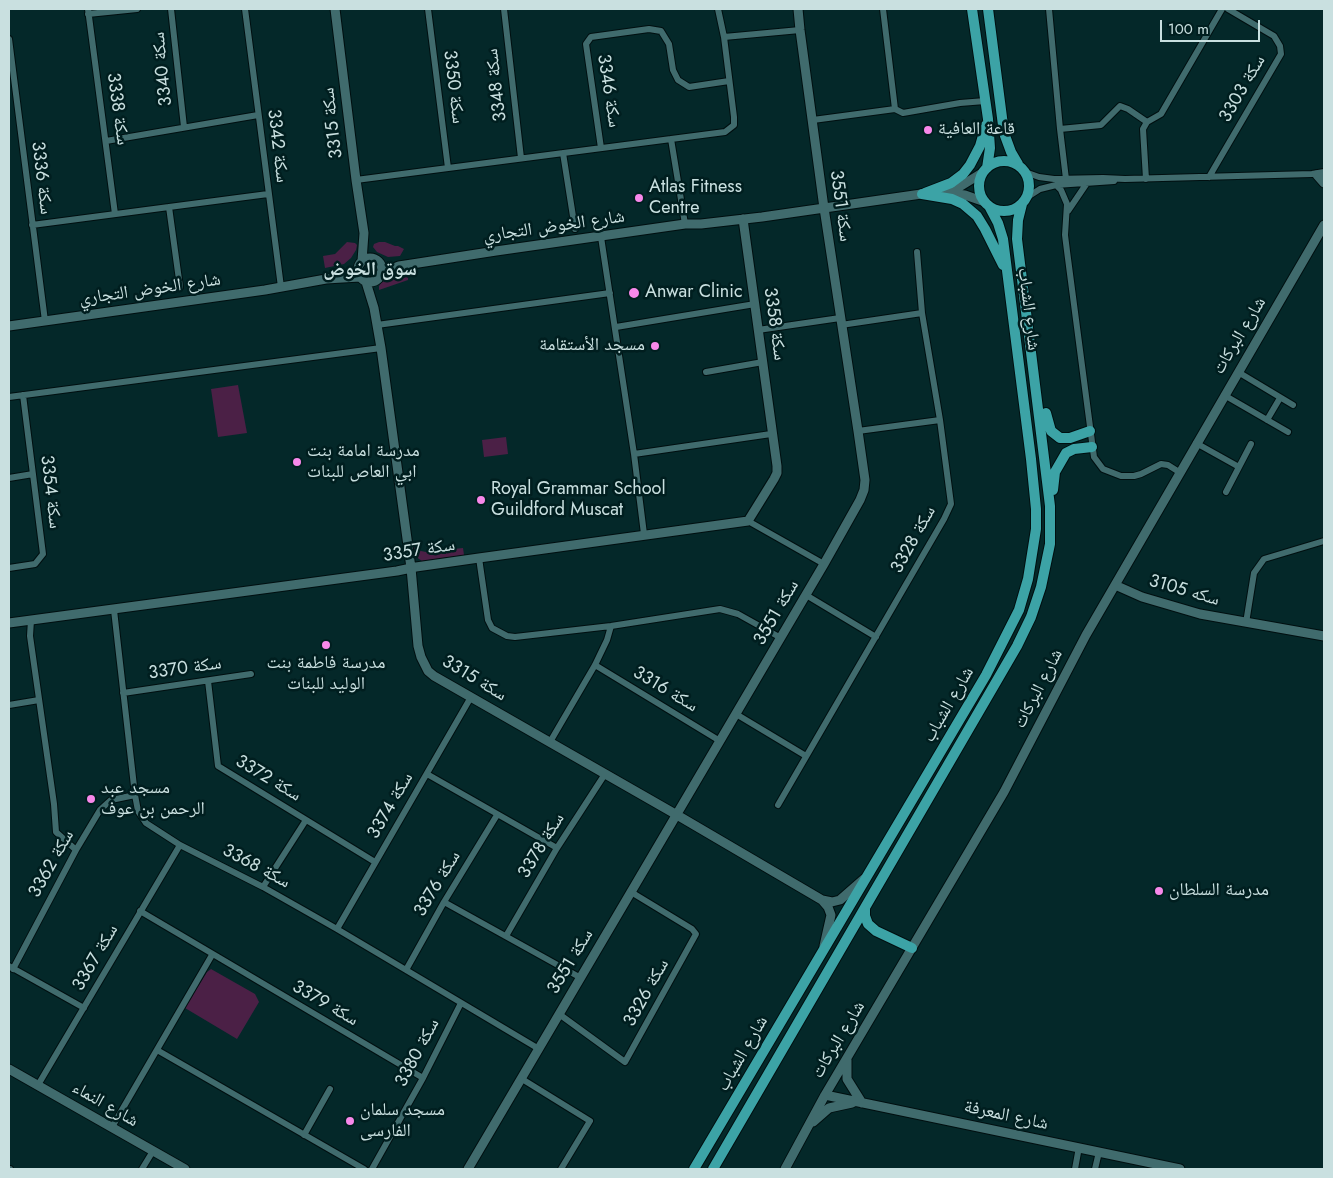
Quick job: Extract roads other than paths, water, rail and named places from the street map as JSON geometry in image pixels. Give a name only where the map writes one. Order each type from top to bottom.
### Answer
[{"type":"main road","points":[[972,9],[986,101],[990,148],[980,179],[980,191],[987,204],[1002,211],[1016,208],[1024,201],[1030,185],[1022,168],[1010,152],[1004,133],[988,9]]},
{"type":"main road","points":[[922,194],[951,184],[963,174],[977,151],[988,119]]},
{"type":"main road","points":[[984,171],[998,161],[1012,162],[1022,168]]},
{"type":"main road","points":[[922,194],[952,199],[963,204],[977,216],[1008,274]]},
{"type":"main road","name":"شارع الشباب","points":[[713,1169],[1017,646],[1031,617],[1041,587],[1050,544],[1050,506],[1017,239],[1018,220],[1024,201]]},
{"type":"main road","name":"شارع الشباب","points":[[694,1169],[986,675],[1019,610],[1034,550],[1036,510],[1003,240],[998,222],[987,204]]},
{"type":"main road","points":[[1032,360],[1040,385],[1048,426],[1051,431],[1060,438],[1070,438],[1090,431]]},
{"type":"main road","points":[[1050,506],[1055,472],[1063,457],[1074,449],[1092,446]]},
{"type":"main road","points":[[865,909],[868,924],[876,931]]},
{"type":"main road","points":[[850,935],[857,930],[876,931],[912,948]]},
{"type":"street","points":[[88,12],[137,9]]},
{"type":"street","name":"سكة 3340","points":[[171,9],[184,127]]},
{"type":"street","name":"سكة 3342","points":[[245,9],[281,286]]},
{"type":"street","name":"سكة 3315","points":[[335,9],[364,233],[376,261],[379,277],[374,308]]},
{"type":"street","name":"سكة 3350","points":[[428,9],[448,168]]},
{"type":"street","name":"سكة 3348","points":[[504,9],[521,158]]},
{"type":"street","points":[[356,180],[725,132],[734,126],[734,117],[724,37],[718,9]]},
{"type":"street","name":"سكة 3551","points":[[468,1169],[806,596],[864,490],[865,480],[824,208],[798,9]]},
{"type":"street","points":[[883,9],[895,109]]},
{"type":"street","points":[[1049,9],[1066,179]]},
{"type":"street","points":[[1146,179],[1143,129],[1147,122],[1161,114],[1222,9]]},
{"type":"street","name":"سكة 3303","points":[[1209,176],[1281,54],[1280,46],[1274,36],[1228,9]]},
{"type":"street","name":"سكة 3338","points":[[88,12],[115,214]]},
{"type":"street","name":"سكة 3346","points":[[601,148],[586,44],[591,37],[649,29],[660,31],[669,44],[673,70],[678,80],[689,86],[730,81]]},
{"type":"street","points":[[724,37],[800,30]]},
{"type":"street","name":"سكة 3336","points":[[9,39],[45,321]]},
{"type":"street","points":[[813,120],[895,109],[903,113],[960,103],[986,101]]},
{"type":"street","points":[[1060,129],[1101,125],[1120,106],[1147,122]]},
{"type":"street","points":[[106,141],[258,115]]},
{"type":"street","points":[[671,138],[685,224]]},
{"type":"street","points":[[563,153],[575,229]]},
{"type":"street","points":[[1022,168],[1046,178],[1066,179],[1146,179],[1320,173],[1324,183]]},
{"type":"street","name":"شارع الخوض التجاري","points":[[326,279],[360,264],[376,261],[399,266],[685,224],[743,219],[956,189],[984,171]]},
{"type":"street","points":[[1024,201],[1040,190],[1056,185],[1125,179]]},
{"type":"street","points":[[1067,212],[1087,183]]},
{"type":"street","points":[[1056,185],[1065,197],[1067,212],[1066,243],[1094,457],[1103,469],[1115,474],[1134,476],[1157,465],[1164,464],[1179,472]]},
{"type":"street","name":"شارع الخوض التجاري","points":[[922,194],[957,193],[987,204]]},
{"type":"street","points":[[32,225],[268,194]]},
{"type":"street","points":[[169,207],[180,287]]},
{"type":"street","name":"سكة 3358","points":[[743,219],[777,473],[748,522]]},
{"type":"street","name":"شارع البركات","points":[[785,1169],[825,1095],[1004,792],[1086,635],[1179,472],[1324,225]]},
{"type":"street","name":"سكة 3315","points":[[364,233],[360,264],[363,279],[374,308],[381,348],[411,568],[418,646],[428,670],[434,676],[822,900]]},
{"type":"street","points":[[601,237],[616,327],[644,534]]},
{"type":"street","name":"سكة 3328","points":[[778,805],[949,510],[950,500],[940,420],[922,313],[917,252]]},
{"type":"street","name":"شارع الخوض التجاري","points":[[9,326],[326,279],[363,279],[370,282],[399,266]]},
{"type":"street","points":[[377,325],[610,293]]},
{"type":"street","points":[[616,327],[754,304]]},
{"type":"street","points":[[758,330],[922,313]]},
{"type":"street","points":[[9,396],[381,348]]},
{"type":"street","points":[[706,372],[763,362]]},
{"type":"street","points":[[1238,372],[1292,406]]},
{"type":"street","name":"سكة 3354","points":[[9,568],[35,564],[43,554],[23,395]]},
{"type":"street","points":[[1224,395],[1288,432]]},
{"type":"street","points":[[1267,420],[1280,398]]},
{"type":"street","points":[[858,431],[940,420]]},
{"type":"street","points":[[634,454],[771,434]]},
{"type":"street","points":[[1196,443],[1239,467]]},
{"type":"street","points":[[1226,492],[1251,444]]},
{"type":"street","points":[[9,478],[33,474]]},
{"type":"street","points":[[748,522],[824,564]]},
{"type":"street","name":"سكة 3357","points":[[9,623],[397,571],[644,534],[748,522]]},
{"type":"street","points":[[1246,623],[1254,573],[1264,559],[1324,541]]},
{"type":"street","points":[[478,558],[488,620],[492,628],[507,636],[515,637],[611,626],[657,617],[720,609],[738,614],[781,638]]},
{"type":"street","name":"سكه 3105","points":[[1115,585],[1142,596],[1200,614],[1324,636]]},
{"type":"street","points":[[806,596],[876,637]]},
{"type":"street","name":"سكة 3368","points":[[114,610],[135,795],[138,811],[146,823],[180,845],[263,887],[337,929],[539,1049]]},
{"type":"street","points":[[31,620],[30,636],[56,832],[76,850]]},
{"type":"street","points":[[550,742],[595,665],[607,640],[611,626]]},
{"type":"street","name":"سكة 3316","points":[[595,665],[720,741]]},
{"type":"street","name":"سكة 3370","points":[[123,693],[251,674]]},
{"type":"street","name":"سكة 3372","points":[[208,681],[218,766],[376,862]]},
{"type":"street","name":"سكة 3374","points":[[337,929],[471,697]]},
{"type":"street","points":[[9,705],[39,700]]},
{"type":"street","points":[[736,714],[806,756]]},
{"type":"street","points":[[427,774],[557,848]]},
{"type":"street","name":"سكة 3378","points":[[506,936],[557,848],[605,774]]},
{"type":"street","name":"سكة 3362","points":[[11,967],[76,850],[103,806],[115,799],[135,795]]},
{"type":"street","name":"سكة 3376","points":[[406,970],[444,902],[498,815]]},
{"type":"street","points":[[263,887],[306,820]]},
{"type":"street","name":"سكة 3367","points":[[38,1085],[180,845]]},
{"type":"street","points":[[822,900],[832,902],[840,900],[868,875]]},
{"type":"street","name":"سكة 3326","points":[[559,1014],[625,1062],[696,934],[692,928],[631,892]]},
{"type":"street","points":[[822,900],[828,907],[831,915],[823,951]]},
{"type":"street","points":[[444,902],[581,978]]},
{"type":"street","name":"سكة 3379","points":[[140,912],[423,1078]]},
{"type":"street","points":[[112,1127],[212,955]]},
{"type":"street","points":[[11,967],[84,1008]]},
{"type":"street","name":"سكة 3380","points":[[372,1169],[423,1078],[461,1003]]},
{"type":"street","points":[[157,1050],[364,1169]]},
{"type":"street","points":[[806,1129],[829,1108],[862,1103],[847,1079],[848,1057]]},
{"type":"street","name":"شارع النماء","points":[[9,1069],[185,1169]]},
{"type":"street","points":[[522,1079],[590,1121],[561,1169]]},
{"type":"street","points":[[304,1134],[330,1089]]},
{"type":"street","name":"شارع المعرفة","points":[[825,1095],[1180,1169]]},
{"type":"street","points":[[1075,1169],[1079,1147]]},
{"type":"street","points":[[142,1169],[153,1151]]},
{"type":"street","points":[[1095,1169],[1099,1152]]},
{"type":"place","name":"قاعة العافية","points":[[928,130]]},
{"type":"place","name":"Atlas Fitness Centre","points":[[639,198]]},
{"type":"place","name":"Anwar Clinic","points":[[634,293]]},
{"type":"place","name":"مسجد الأستقامة","points":[[655,346]]},
{"type":"place","name":"مدرسة امامة بنت ابي العاص للبنات","points":[[297,462]]},
{"type":"place","name":"Royal Grammar School Guildford Muscat","points":[[481,500]]},
{"type":"place","name":"مدرسة فاطمة بنت الوليد للبنات","points":[[326,645]]},
{"type":"place","name":"مسجد عبد الرحمن بن عوف","points":[[91,799]]},
{"type":"place","name":"مدرسة السلطان","points":[[1159,891]]},
{"type":"place","name":"مسجد سلمان الفارسى","points":[[350,1121]]},
{"type":"district","name":"سوق الخوض","points":[[370,270]]}]
